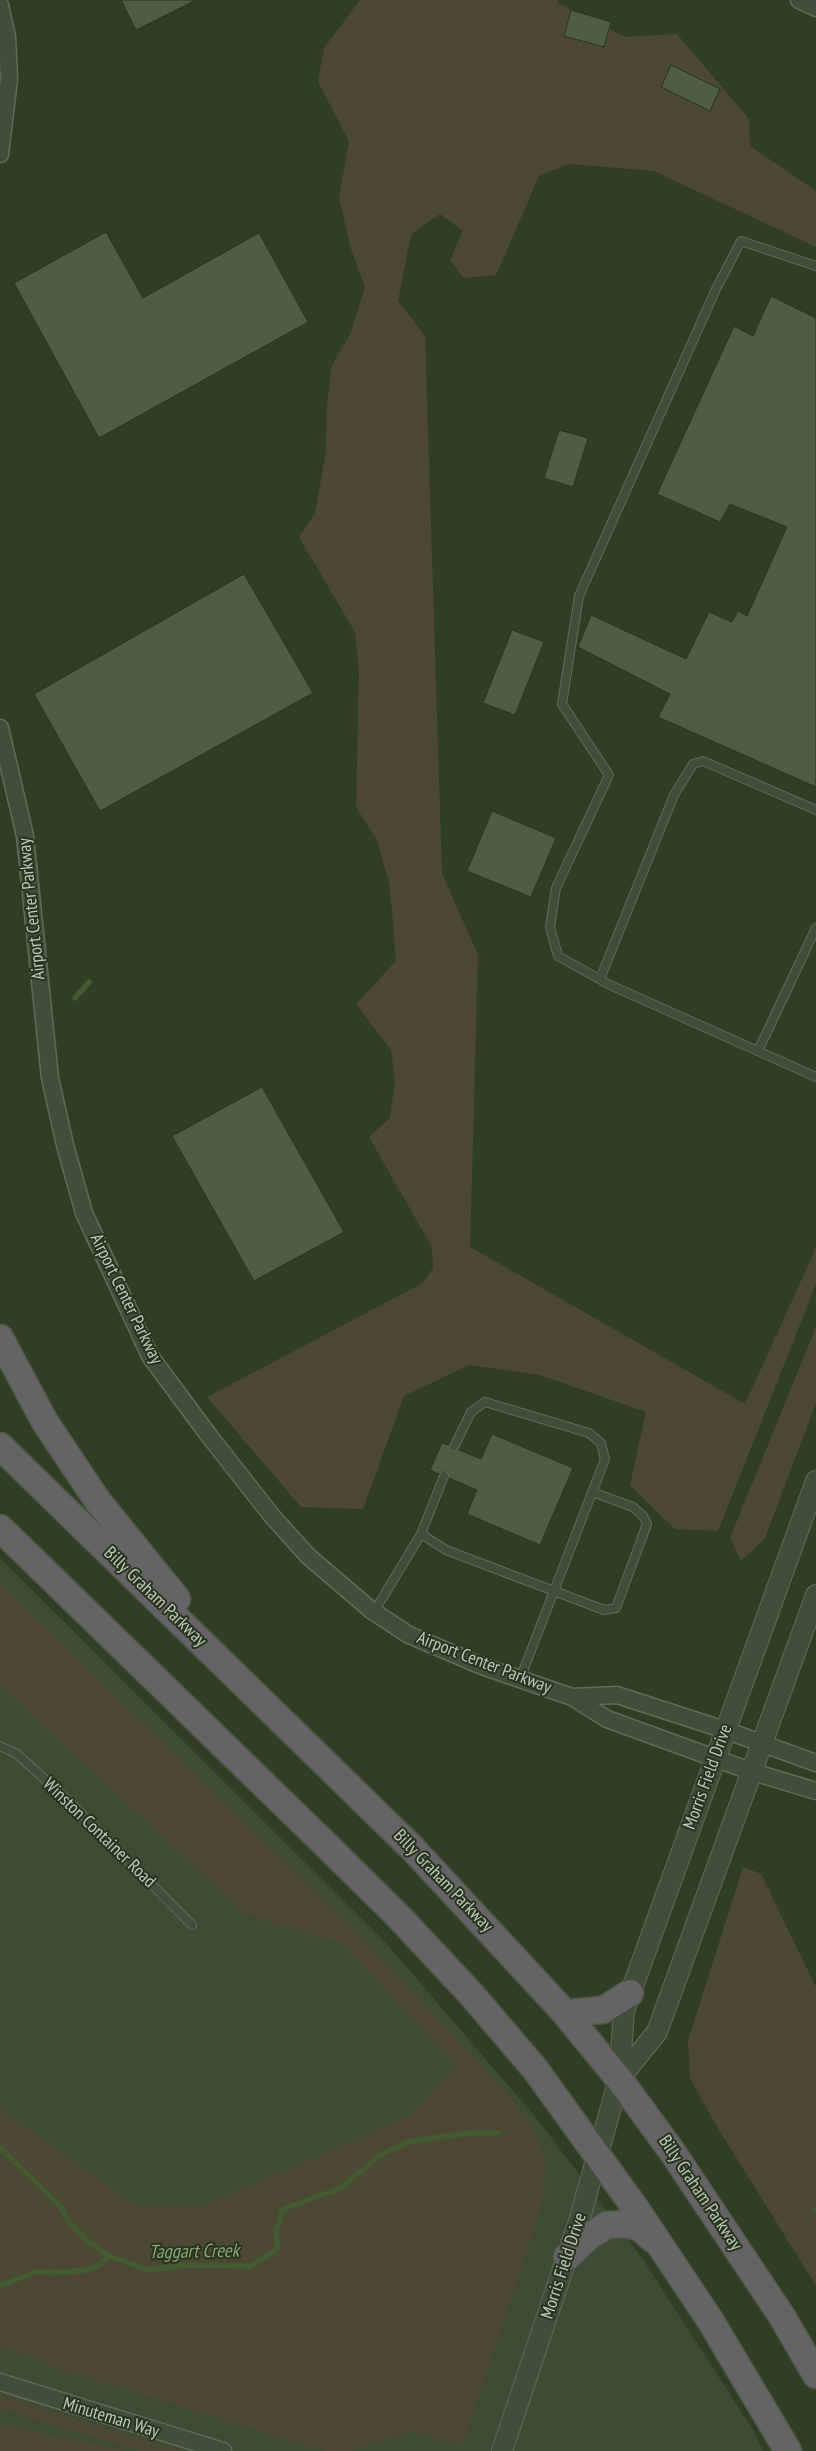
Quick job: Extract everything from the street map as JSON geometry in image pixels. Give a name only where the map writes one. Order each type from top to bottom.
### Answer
[{"type":"highway","points":[[0,1338],[46,1422],[97,1500],[260,1700]]},
{"type":"highway","name":"Billy Graham Parkway","points":[[0,1446],[414,1848],[564,2013],[619,2079],[721,2222],[783,2318],[816,2375]]},
{"type":"highway","points":[[0,1528],[399,1917],[471,1994],[535,2070],[598,2155],[710,2320],[788,2451]]},
{"type":"highway","points":[[564,2013],[603,2010],[630,1993]]},
{"type":"highway","points":[[567,2258],[588,2237],[607,2225],[626,2224],[640,2228],[659,2244]]},
{"type":"street","points":[[799,0],[816,8]]},
{"type":"street","points":[[0,4],[6,37],[9,79],[0,154]]},
{"type":"street","name":"Airport Center Parkway","points":[[0,728],[25,836],[50,1078],[65,1145],[84,1213],[150,1356],[272,1516],[308,1556],[374,1612],[409,1635],[482,1666],[572,1697],[608,1719],[753,1772],[816,1791]]},
{"type":"street","name":"Morris Field Drive","points":[[502,2451],[567,2258],[598,2155],[619,2079],[624,2011],[714,1758],[816,1481]]},
{"type":"street","name":"Morris Field Drive","points":[[619,2079],[657,2032],[816,1595]]},
{"type":"street","name":"Airport Center Parkway","points":[[572,1697],[617,1695],[725,1730],[816,1763]]},
{"type":"street","name":"Minuteman Way","points":[[0,2382],[223,2451]]},
{"type":"lane","points":[[816,266],[741,241],[716,289],[580,596],[562,704],[609,776],[556,888],[550,927],[558,956],[600,979],[816,1077]]},
{"type":"lane","points":[[600,979],[674,795],[693,764],[702,761],[816,810]]},
{"type":"lane","points":[[758,1051],[816,928]]},
{"type":"lane","points":[[454,1447],[471,1412],[485,1402],[589,1432],[601,1443],[605,1459],[520,1678]]},
{"type":"lane","points":[[374,1612],[421,1534],[444,1476]]},
{"type":"lane","points":[[421,1534],[446,1550],[604,1610],[616,1608],[647,1524],[643,1516],[633,1507],[592,1492]]},
{"type":"lane","name":"Winston Container Road","points":[[0,1746],[16,1754],[72,1804],[192,1925]]},
{"type":"shaded area","points":[[360,0],[557,0],[558,3],[625,37],[677,34],[749,119],[750,146],[816,191],[816,247],[654,171],[569,164],[539,176],[496,275],[464,278],[450,260],[463,231],[440,214],[411,234],[398,301],[425,336],[442,874],[478,955],[470,1247],[745,1404],[816,1248],[816,1284],[718,1531],[675,1529],[630,1485],[646,1412],[540,1375],[469,1365],[404,1396],[363,1509],[301,1507],[207,1397],[423,1283],[433,1268],[432,1247],[369,1137],[390,1118],[395,1082],[391,1050],[356,1004],[396,961],[390,887],[377,840],[356,807],[359,672],[355,632],[299,537],[315,514],[326,451],[327,406],[331,368],[351,332],[365,287],[351,249],[339,197],[349,141],[318,82],[324,48]]},
{"type":"shaded area","points":[[816,1327],[816,1403],[765,1538],[741,1561],[730,1538]]},
{"type":"shaded area","points":[[0,1558],[386,1943],[538,2120],[642,2258],[753,2430],[763,2451],[0,2451]]},
{"type":"shaded area","points":[[0,1583],[356,1931],[506,2092],[533,2126],[546,2164],[540,2211],[462,2446],[412,2431],[351,2451],[324,2451],[62,2370],[0,2346],[0,2108],[134,2205],[206,2205],[411,2115],[456,2066],[343,1944],[245,1914],[0,1685]]},
{"type":"shaded area","points":[[743,1867],[761,1874],[816,1987],[816,2286],[713,2120],[690,2078],[688,2041]]},
{"type":"shaded area","points":[[0,2395],[182,2451],[140,2451],[28,2418],[0,2408]]},
{"type":"shaded area","points":[[0,2424],[12,2427],[127,2451],[0,2451]]},
{"type":"building","points":[[121,0],[196,0],[136,30]]},
{"type":"building","points":[[571,10],[611,22],[604,47],[564,36]]},
{"type":"building","points":[[671,65],[720,89],[710,111],[661,87]]},
{"type":"building","points":[[106,232],[143,298],[259,233],[308,322],[99,438],[14,283]]},
{"type":"building","points":[[771,296],[816,318],[816,787],[658,717],[670,694],[578,647],[591,615],[686,659],[709,612],[732,622],[738,611],[747,616],[787,527],[730,504],[720,522],[657,494],[734,326],[753,336]]},
{"type":"building","points":[[559,430],[588,438],[573,487],[544,478]]},
{"type":"building","points":[[244,574],[313,693],[100,811],[34,694]]},
{"type":"building","points":[[512,630],[544,642],[515,715],[483,703]]},
{"type":"building","points":[[492,811],[556,838],[531,897],[467,871]]},
{"type":"building","points":[[262,1087],[344,1232],[254,1281],[172,1136]]},
{"type":"building","points":[[492,1434],[573,1468],[540,1545],[467,1514],[477,1490],[449,1478],[446,1471],[439,1474],[430,1470],[442,1443],[449,1445],[452,1452],[459,1450],[481,1459]]},
{"type":"waterway","points":[[75,998],[89,982]]},
{"type":"waterway","name":"Taggart Creek","points":[[0,2148],[61,2207],[69,2222],[91,2244],[109,2256],[149,2270],[187,2265],[250,2266],[268,2256],[278,2247],[276,2232],[283,2209],[341,2188],[380,2155],[408,2142],[468,2133],[498,2133]]},
{"type":"waterway","points":[[0,2286],[37,2271],[49,2273],[87,2270],[98,2266],[109,2256]]}]
